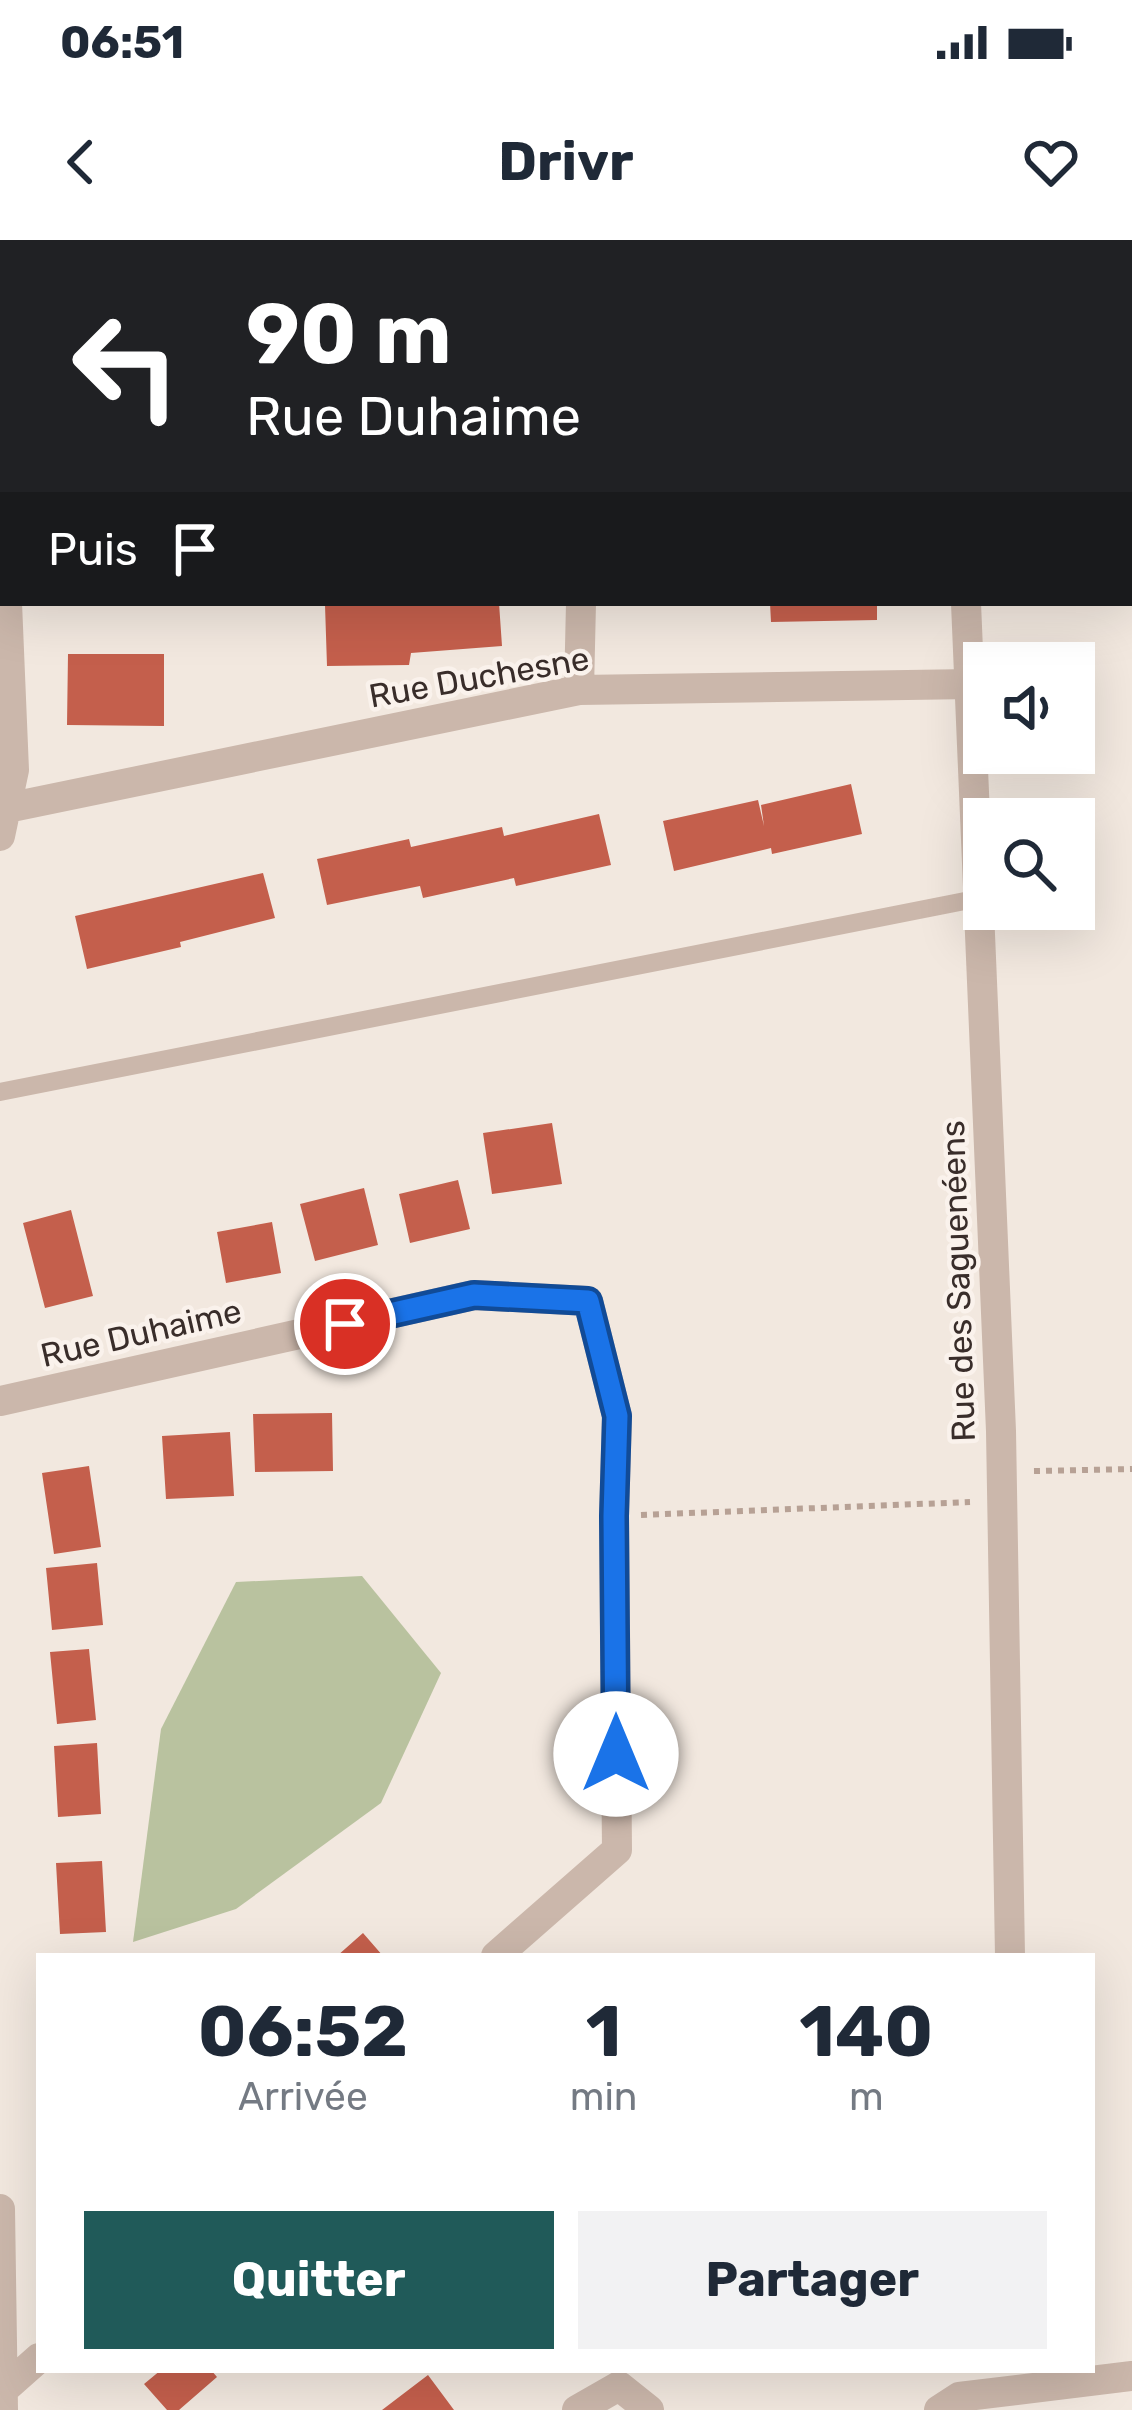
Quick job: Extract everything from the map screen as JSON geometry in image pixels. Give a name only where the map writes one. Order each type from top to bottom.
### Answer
[{"type":"street","points":[[3,822],[14,770],[8,606]]},
{"type":"street","points":[[579,690],[580,606]]},
{"type":"street","name":"Rue des Saguenéens","points":[[967,606],[969,642]]},
{"type":"street","name":"Rue Duchesne","points":[[3,822],[579,690],[963,684]]},
{"type":"street","name":"Rue des Saguenéens","points":[[981,930],[1001,1486],[1010,1953]]},
{"type":"street","name":"Rue Duhaime","points":[[0,1401],[474,1295],[588,1301],[617,1416],[617,1850],[499,1953]]},
{"type":"street","points":[[0,2209],[3,2400]]},
{"type":"street","points":[[3,2400],[36,2362]]},
{"type":"street","points":[[957,2392],[1018,2379],[1132,2377]]},
{"type":"street","points":[[577,2410],[620,2386],[649,2410]]},
{"type":"lane","points":[[0,1093],[963,901]]},
{"type":"path","points":[[614,1516],[1001,1486],[1132,1469]]},
{"type":"green space","points":[[362,1576],[441,1673],[381,1803],[236,1909],[133,1942],[161,1729],[236,1582]]},
{"type":"building","points":[[325,606],[499,606],[502,646],[411,653],[409,665],[327,666]]},
{"type":"building","points":[[770,606],[877,606],[877,620],[771,622]]},
{"type":"building","points":[[68,654],[164,654],[164,726],[67,725]]},
{"type":"building","points":[[851,784],[862,834],[772,854],[771,848],[674,871],[663,821],[758,800],[764,826],[761,805]]},
{"type":"building","points":[[599,814],[611,865],[516,886],[514,878],[423,898],[420,886],[327,905],[317,859],[409,839],[411,847],[502,827],[504,836]]},
{"type":"building","points":[[263,873],[275,918],[87,969],[75,916]]},
{"type":"building","points":[[552,1123],[562,1184],[492,1194],[483,1133]]},
{"type":"building","points":[[458,1180],[470,1229],[410,1243],[399,1194]]},
{"type":"building","points":[[364,1188],[378,1245],[315,1261],[300,1204]]},
{"type":"building","points":[[71,1210],[93,1296],[45,1308],[23,1223]]},
{"type":"building","points":[[272,1222],[281,1273],[226,1283],[217,1232]]},
{"type":"building","points":[[332,1413],[333,1471],[255,1472],[253,1414]]},
{"type":"building","points":[[230,1432],[234,1496],[166,1499],[162,1436]]},
{"type":"building","points":[[89,1466],[101,1547],[54,1554],[42,1473]]},
{"type":"building","points":[[97,1563],[103,1625],[52,1630],[46,1568]]},
{"type":"building","points":[[89,1649],[96,1720],[57,1724],[50,1652]]},
{"type":"building","points":[[97,1743],[101,1814],[58,1817],[54,1746]]},
{"type":"building","points":[[102,1861],[106,1932],[60,1934],[56,1863]]},
{"type":"building","points":[[363,1933],[380,1953],[340,1953]]},
{"type":"building","points":[[157,2373],[214,2373],[217,2377],[179,2410],[167,2410],[144,2384]]},
{"type":"building","points":[[428,2375],[454,2410],[382,2410]]},
{"type":"route","points":[[345,1324],[474,1295],[588,1301],[617,1416],[616,1754]]}]
